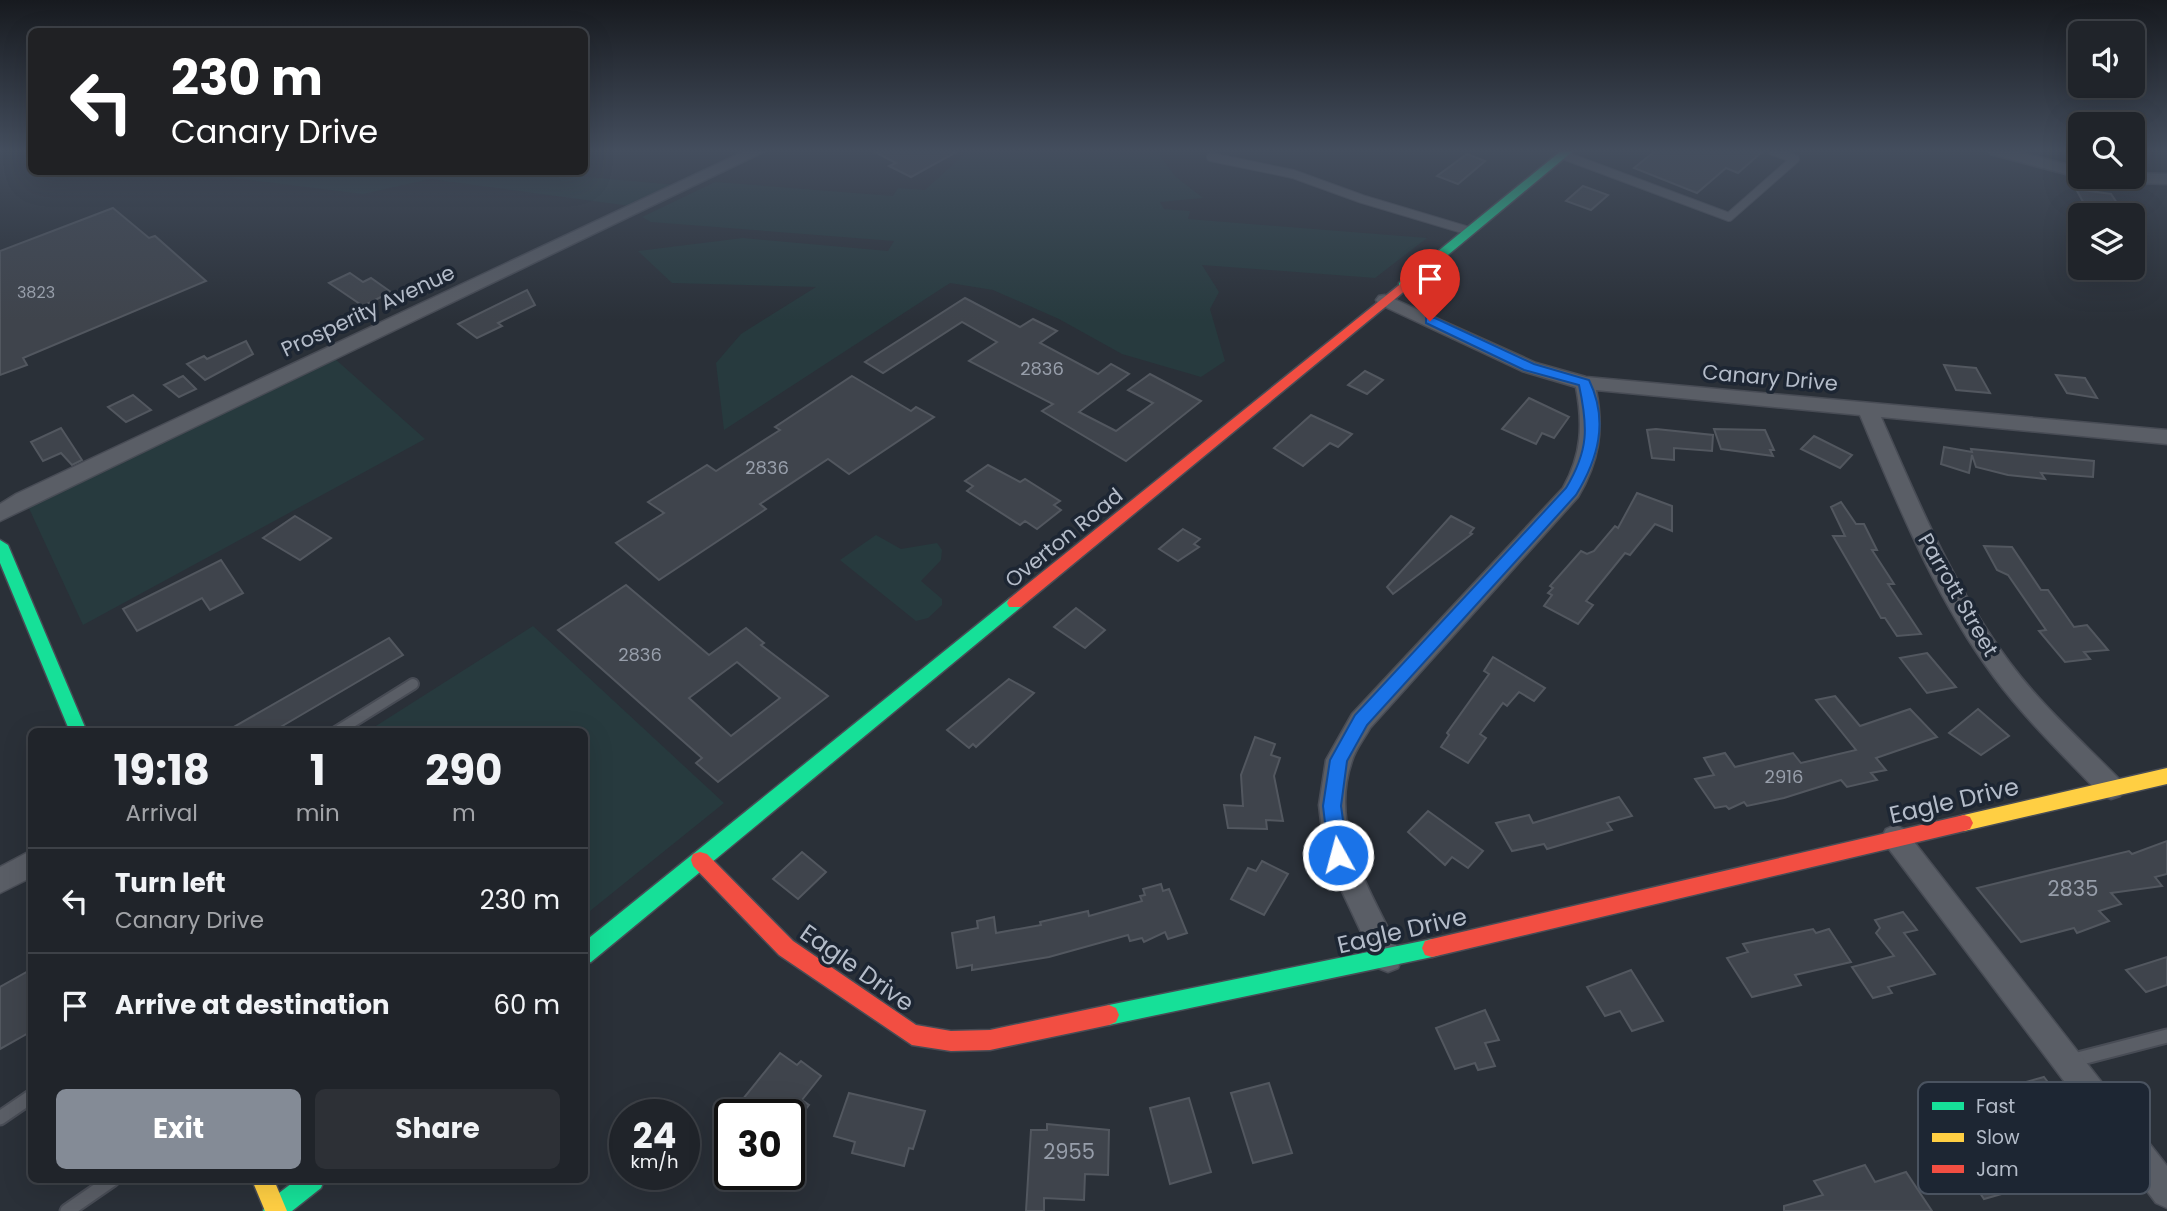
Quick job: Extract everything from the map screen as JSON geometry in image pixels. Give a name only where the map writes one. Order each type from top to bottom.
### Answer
[{"type":"street","name":"Prosperity Avenue","points":[[0,514],[23,499],[639,208]]},
{"type":"street","name":"Overton Road","points":[[588,952],[1498,208]]},
{"type":"street","name":"Canary Drive","points":[[1385,300],[1529,367],[1585,383],[2167,437]]},
{"type":"street","points":[[1388,958],[1338,855],[1332,806],[1339,760],[1361,720],[1571,492],[1587,465],[1592,441],[1593,419],[1585,383]]},
{"type":"street","name":"Parrott Street","points":[[1868,410],[1934,559],[1969,623],[2004,673],[2111,788]]},
{"type":"street","points":[[0,545],[77,728]]},
{"type":"street","name":"Eagle Drive","points":[[700,860],[786,948],[912,1035],[951,1041],[990,1040],[1388,958],[1895,837],[2167,776]]},
{"type":"street","points":[[1895,837],[2082,1082]]},
{"type":"street","points":[[0,881],[28,864]]},
{"type":"street","points":[[2150,1170],[2167,1192]]},
{"type":"street","points":[[264,1183],[275,1211],[309,1183]]},
{"type":"lane","points":[[1390,208],[1469,231]]},
{"type":"lane","points":[[1705,208],[1729,217],[1740,208]]},
{"type":"lane","points":[[342,728],[413,684]]},
{"type":"lane","points":[[2067,1062],[2167,1037]]},
{"type":"lane","points":[[0,1118],[28,1100]]},
{"type":"lane","points":[[67,1211],[108,1183]]},
{"type":"green space","points":[[662,208],[1163,208],[1190,211],[1188,219],[1427,238],[1375,278],[1202,265],[1219,292],[1210,309],[1225,361],[1201,377],[1122,354],[1059,319],[993,290],[950,283],[724,430],[716,363],[741,334],[816,287],[672,283],[638,251],[743,238],[888,251],[894,241],[651,222],[642,217]]},
{"type":"green space","points":[[334,358],[425,439],[83,625],[27,504]]},
{"type":"green space","points":[[876,535],[901,549],[937,543],[942,550],[941,560],[921,581],[942,599],[942,605],[928,618],[916,621],[840,560]]},
{"type":"green space","points":[[533,626],[724,803],[588,913],[588,728],[373,728]]},
{"type":"building","points":[[113,208],[149,238],[155,236],[206,281],[23,358],[27,365],[0,375],[0,251]]},
{"type":"building","points":[[350,273],[363,282],[371,278],[391,292],[363,306],[329,283]]},
{"type":"building","points":[[527,290],[535,305],[498,323],[502,326],[477,338],[458,324]]},
{"type":"building","points":[[965,298],[1020,327],[1033,319],[1057,331],[1040,343],[1098,374],[1111,364],[1129,374],[1079,412],[1116,431],[1153,403],[1128,390],[1150,374],[1201,401],[1126,461],[1042,411],[1053,404],[969,361],[997,342],[962,322],[883,373],[865,362]]},
{"type":"building","points":[[246,341],[253,354],[205,380],[187,364],[204,356],[207,359]]},
{"type":"building","points":[[1944,365],[1976,368],[1990,393],[1956,390]]},
{"type":"building","points":[[1365,371],[1383,380],[1367,394],[1348,385]]},
{"type":"building","points":[[2056,375],[2085,378],[2097,398],[2067,393]]},
{"type":"building","points":[[183,376],[196,389],[179,397],[164,385]]},
{"type":"building","points":[[852,376],[911,411],[916,407],[934,417],[849,474],[828,459],[760,504],[766,509],[659,580],[616,543],[664,513],[648,502],[707,465],[716,471],[780,430],[775,427]]},
{"type":"building","points":[[133,395],[151,410],[126,422],[108,407]]},
{"type":"building","points":[[1529,398],[1569,417],[1554,438],[1542,433],[1536,444],[1502,429]]},
{"type":"building","points":[[1311,415],[1352,434],[1338,447],[1330,443],[1303,466],[1274,448]]},
{"type":"building","points":[[61,428],[82,460],[72,465],[61,453],[43,461],[31,442]]},
{"type":"building","points":[[1714,429],[1765,430],[1774,450],[1770,450],[1773,456],[1721,449]]},
{"type":"building","points":[[1647,430],[1713,435],[1712,451],[1674,448],[1674,460],[1652,458]]},
{"type":"building","points":[[1814,436],[1852,455],[1840,468],[1801,449]]},
{"type":"building","points":[[1944,447],[1972,452],[1971,449],[2094,461],[2093,477],[2041,473],[2045,479],[2008,475],[1976,467],[1972,455],[1969,473],[1941,464]]},
{"type":"building","points":[[988,465],[1020,482],[1025,479],[1060,501],[1054,505],[1061,510],[1037,529],[1025,521],[1020,525],[967,491],[973,486],[965,481]]},
{"type":"building","points":[[1637,493],[1672,506],[1672,531],[1655,524],[1630,555],[1625,553],[1586,601],[1593,605],[1578,624],[1544,606],[1552,595],[1548,593],[1553,588],[1550,586],[1581,551],[1587,554],[1594,551],[1615,526],[1618,528]]},
{"type":"building","points":[[1841,502],[1856,524],[1864,524],[1877,550],[1872,550],[1894,584],[1888,584],[1921,634],[1897,636],[1885,618],[1881,618],[1833,536],[1845,536],[1831,507]]},
{"type":"building","points":[[295,516],[331,538],[300,560],[263,538]]},
{"type":"building","points":[[1451,516],[1474,528],[1470,533],[1472,534],[1393,594],[1387,587]]},
{"type":"building","points":[[1183,529],[1200,539],[1194,544],[1199,547],[1178,561],[1159,549]]},
{"type":"building","points":[[1984,546],[2012,547],[2041,590],[2048,590],[2074,627],[2087,625],[2108,650],[2084,652],[2090,659],[2065,662],[2039,631],[2046,630],[2008,575],[1997,570]]},
{"type":"building","points":[[221,560],[243,593],[210,610],[202,598],[137,631],[123,609]]},
{"type":"building","points":[[626,585],[709,655],[746,628],[764,643],[761,645],[828,696],[718,782],[696,763],[702,758],[558,630]],"holes":[[[737,662],[780,698],[731,736],[689,698]]]},
{"type":"building","points":[[1076,608],[1105,630],[1085,648],[1054,627]]},
{"type":"building","points":[[389,638],[403,655],[279,728],[232,728]]},
{"type":"building","points":[[1927,653],[1956,687],[1927,693],[1900,658]]},
{"type":"building","points":[[1493,657],[1545,688],[1534,701],[1519,692],[1507,706],[1503,703],[1480,734],[1486,738],[1468,763],[1441,747],[1449,735],[1447,733],[1489,674],[1484,671]]},
{"type":"building","points":[[1009,679],[1034,693],[976,747],[973,744],[969,748],[947,730]]},
{"type":"building","points":[[1835,696],[1860,726],[1910,709],[1937,737],[1876,758],[1886,770],[1871,773],[1877,780],[1847,787],[1841,780],[1784,798],[1747,806],[1744,802],[1729,809],[1726,806],[1715,808],[1695,779],[1714,775],[1704,758],[1725,753],[1735,767],[1793,753],[1801,763],[1856,750],[1816,700]]},
{"type":"building","points":[[1978,709],[2009,736],[1981,755],[1949,733]]},
{"type":"building","points":[[1255,737],[1275,744],[1271,755],[1280,758],[1274,776],[1283,821],[1266,820],[1267,829],[1228,828],[1224,805],[1243,806],[1241,775]]},
{"type":"building","points":[[1619,797],[1632,816],[1607,823],[1612,830],[1547,849],[1544,844],[1512,851],[1496,823],[1529,815],[1533,823]]},
{"type":"building","points":[[1428,811],[1483,851],[1468,868],[1452,857],[1445,865],[1408,832]]},
{"type":"building","points":[[2167,841],[2167,874],[2155,877],[2162,886],[2111,893],[2121,904],[2099,911],[2109,921],[2077,933],[2074,928],[2021,942],[1977,888],[2129,851],[2132,854]]},
{"type":"building","points":[[802,852],[826,872],[798,899],[773,879]]},
{"type":"building","points":[[1262,861],[1288,874],[1264,915],[1231,899],[1248,868],[1256,871]]},
{"type":"building","points":[[1161,884],[1163,891],[1169,889],[1187,933],[1168,939],[1165,932],[1144,942],[1142,938],[1130,941],[1128,935],[1049,957],[972,970],[972,965],[957,968],[952,933],[978,928],[977,921],[994,917],[996,933],[1041,925],[1040,922],[1088,911],[1089,916],[1142,901],[1140,896],[1145,895],[1143,889]]},
{"type":"building","points":[[1903,912],[1917,930],[1904,933],[1935,974],[1888,987],[1892,993],[1873,998],[1852,967],[1894,956],[1876,933],[1880,928],[1875,920]]},
{"type":"building","points":[[1813,929],[1816,933],[1829,929],[1851,962],[1795,975],[1801,985],[1752,997],[1727,958],[1748,952],[1743,944]]},
{"type":"building","points":[[2167,957],[2167,985],[2146,992],[2126,970]]},
{"type":"building","points":[[1631,970],[1663,1021],[1632,1031],[1620,1011],[1605,1016],[1587,987]]},
{"type":"building","points":[[28,971],[28,1033],[0,1049],[0,987]]},
{"type":"building","points":[[1485,1010],[1499,1040],[1485,1043],[1495,1066],[1478,1070],[1475,1063],[1455,1069],[1436,1028]]},
{"type":"building","points":[[780,1053],[797,1065],[801,1061],[821,1076],[803,1099],[743,1099]]},
{"type":"building","points":[[2044,1077],[2048,1082],[2026,1082]]},
{"type":"building","points":[[1269,1083],[1292,1153],[1253,1163],[1231,1093]]},
{"type":"building","points":[[849,1093],[925,1111],[913,1149],[909,1148],[904,1166],[852,1153],[855,1142],[834,1136]]},
{"type":"building","points":[[1189,1098],[1211,1172],[1170,1184],[1150,1108]]},
{"type":"building","points":[[1047,1124],[1109,1130],[1108,1175],[1085,1174],[1084,1200],[1044,1198],[1044,1211],[1026,1211],[1031,1130],[1047,1130]]},
{"type":"building","points":[[1865,1165],[1875,1182],[1906,1172],[1918,1194],[1932,1211],[1784,1211],[1784,1206],[1823,1195],[1814,1181]]},
{"type":"building","points":[[1981,1194],[2002,1194],[1984,1199]]},
{"type":"traffic: fast","points":[[1403,286],[1499,208]]},
{"type":"traffic: fast","points":[[0,545],[77,728]]},
{"type":"traffic: fast","points":[[588,952],[1015,603]]},
{"type":"traffic: fast","points":[[1109,1015],[1432,948]]},
{"type":"traffic: fast","points":[[274,1211],[309,1183]]},
{"type":"traffic: slow","points":[[1964,823],[2167,776]]},
{"type":"traffic: slow","points":[[264,1183],[276,1211]]},
{"type":"traffic: jam","points":[[1015,603],[1403,286]]},
{"type":"traffic: jam","points":[[1432,948],[1964,823]]},
{"type":"traffic: jam","points":[[700,860],[786,948],[912,1035],[951,1041],[990,1040],[1109,1015]]},
{"type":"route","points":[[1338,855],[1332,806],[1339,760],[1361,720],[1571,492],[1587,465],[1592,441],[1593,419],[1585,383],[1529,367],[1430,321]]}]
